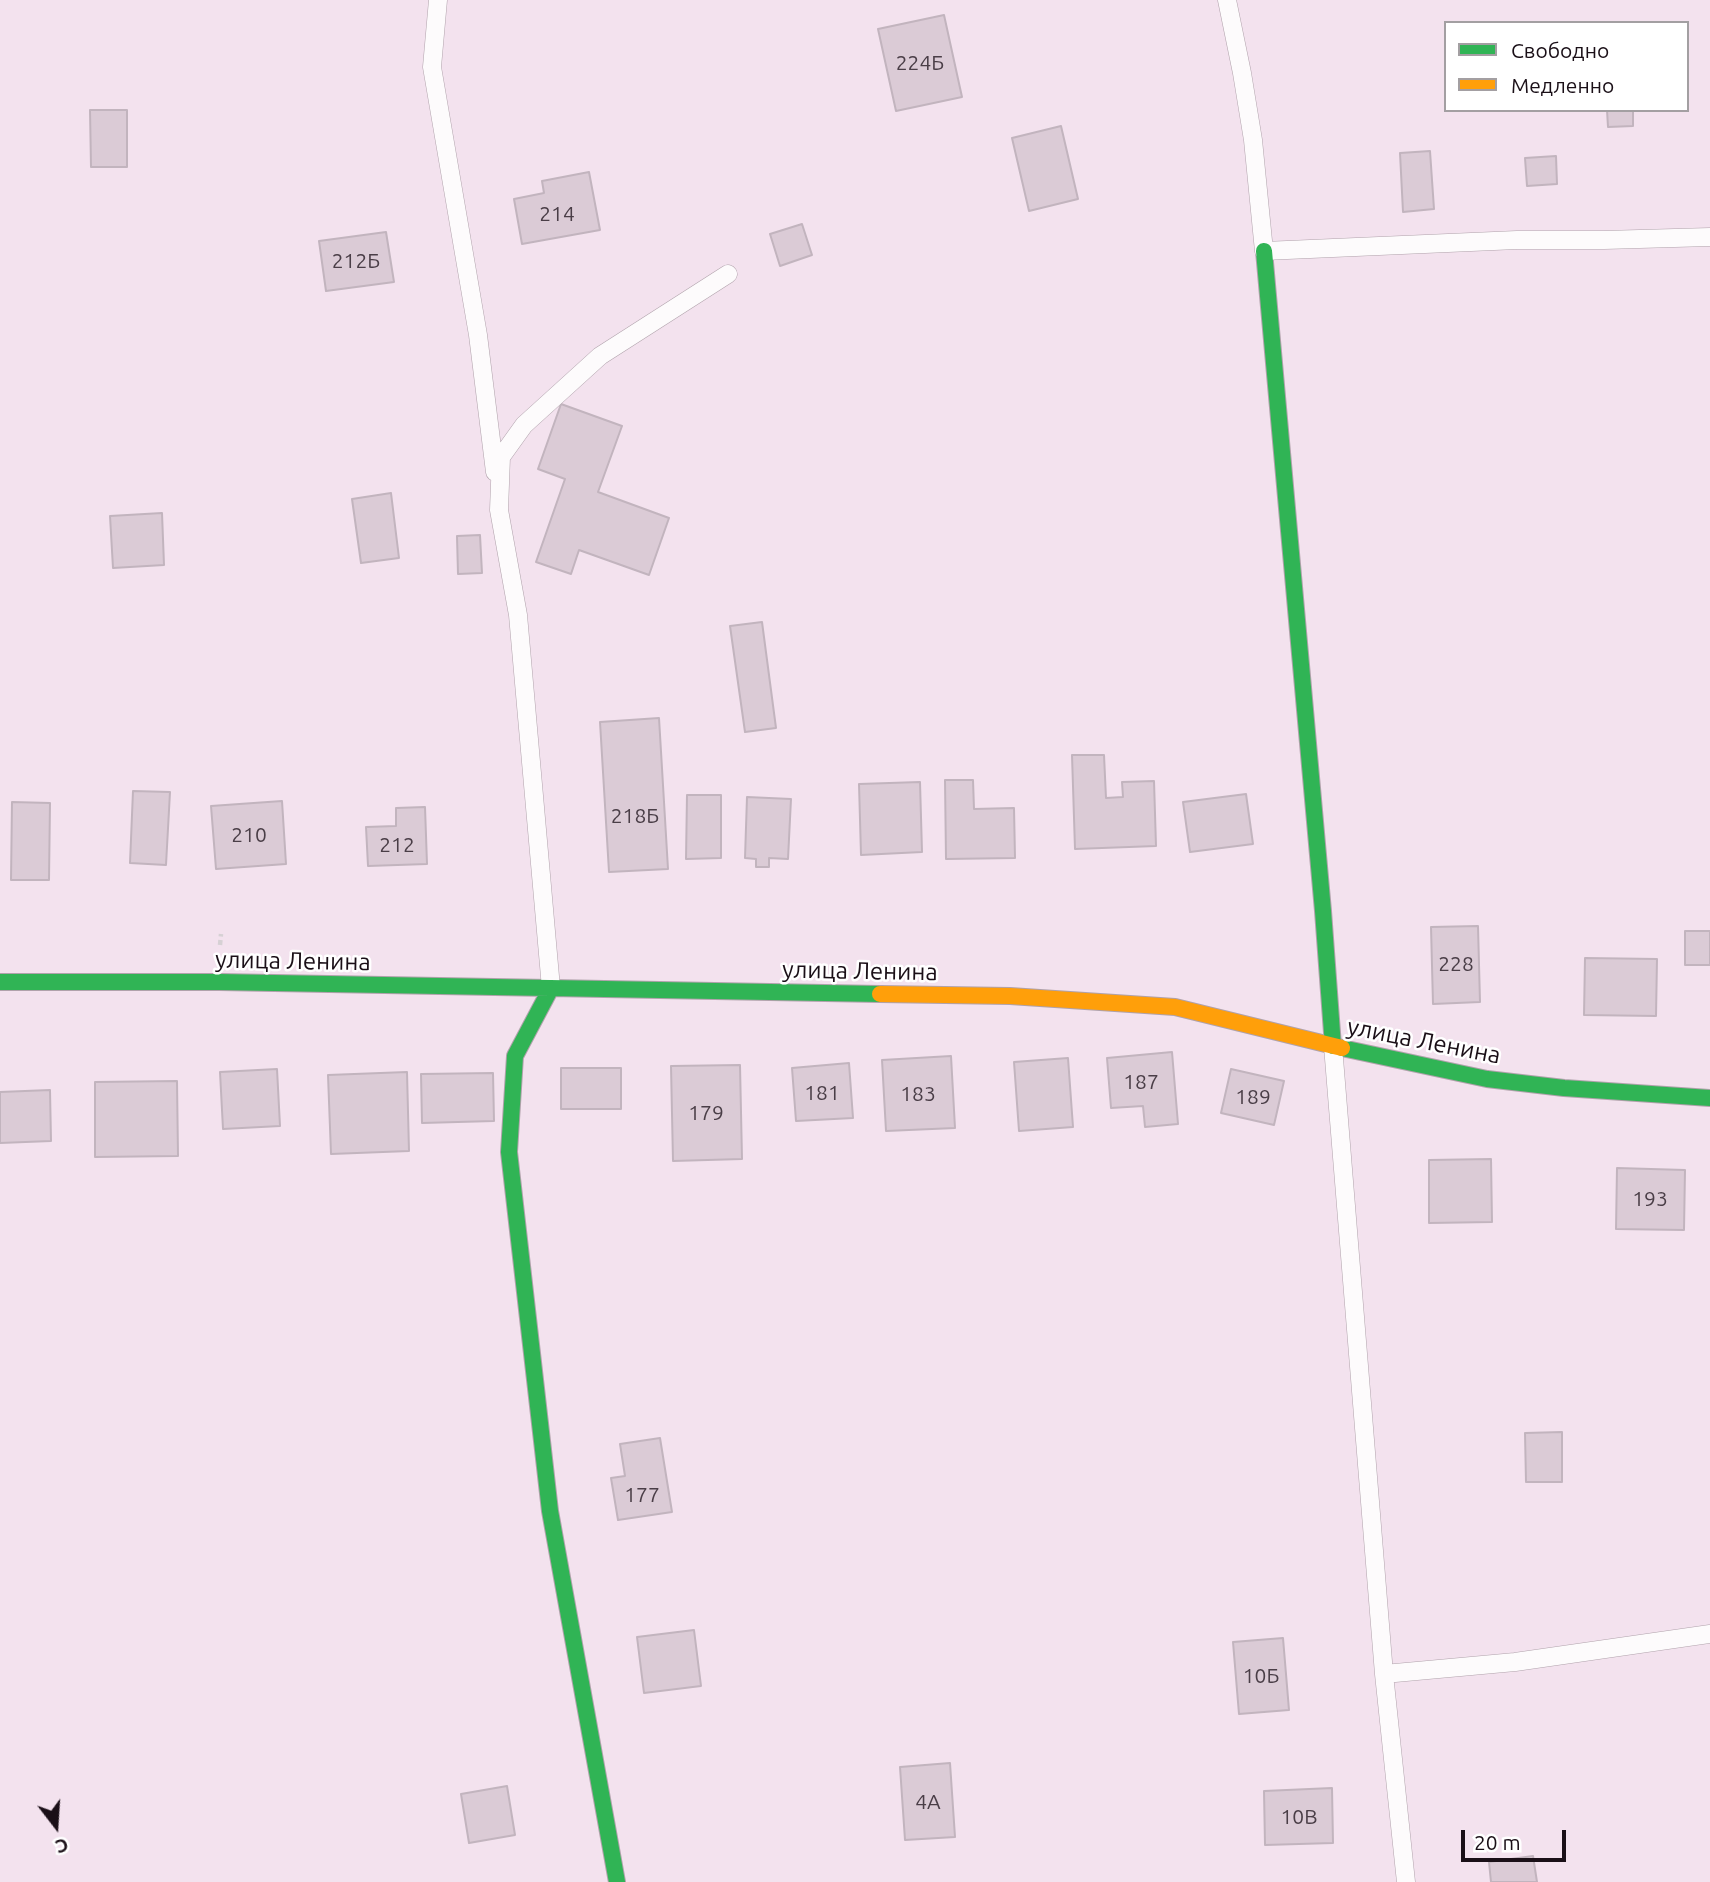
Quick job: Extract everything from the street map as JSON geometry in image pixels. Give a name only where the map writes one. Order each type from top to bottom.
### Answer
[{"type":"main road","points":[[1264,251],[1333,1046]]},
{"type":"main road","name":"улица Ленина","points":[[0,982],[219,982],[1010,996],[1175,1007],[1333,1046],[1488,1079],[1564,1088],[1710,1098]]},
{"type":"main road","points":[[551,988],[515,1056],[509,1152],[550,1511],[617,1882]]},
{"type":"lane","points":[[438,0],[432,67],[478,335],[499,510],[518,615],[551,988]]},
{"type":"lane","points":[[1227,0],[1253,140],[1264,251],[1517,240],[1710,237]]},
{"type":"lane","points":[[499,510],[501,457],[524,425],[600,356],[728,274]]},
{"type":"lane","points":[[1333,1046],[1384,1674],[1406,1882]]},
{"type":"lane","points":[[1384,1674],[1516,1662],[1710,1634]]},
{"type":"building","points":[[944,15],[962,97],[896,111],[878,29]]},
{"type":"building","points":[[90,110],[127,110],[127,167],[91,167]]},
{"type":"building","points":[[1607,112],[1633,112],[1633,126],[1608,127]]},
{"type":"building","points":[[1061,126],[1078,199],[1029,211],[1012,138]]},
{"type":"building","points":[[1430,151],[1434,209],[1403,212],[1400,153]]},
{"type":"building","points":[[1556,156],[1557,184],[1527,186],[1525,158]]},
{"type":"building","points":[[589,172],[600,230],[522,244],[514,199],[544,193],[542,181]]},
{"type":"building","points":[[802,224],[812,255],[780,266],[770,234]]},
{"type":"building","points":[[386,232],[394,282],[326,291],[319,241]]},
{"type":"building","points":[[561,404],[622,426],[598,492],[669,518],[649,575],[579,550],[571,574],[536,562],[565,479],[538,469]]},
{"type":"building","points":[[391,493],[399,558],[361,563],[352,499]]},
{"type":"building","points":[[162,513],[164,565],[113,568],[110,516]]},
{"type":"building","points":[[480,535],[482,573],[458,574],[457,536]]},
{"type":"building","points":[[762,622],[776,728],[745,732],[730,626]]},
{"type":"building","points":[[659,718],[668,869],[609,872],[600,722]]},
{"type":"building","points":[[1072,755],[1104,755],[1106,798],[1123,797],[1122,782],[1154,781],[1156,846],[1075,849]]},
{"type":"building","points":[[945,780],[973,780],[974,809],[1014,808],[1015,858],[946,859]]},
{"type":"building","points":[[920,782],[922,852],[861,855],[859,784]]},
{"type":"building","points":[[133,791],[170,792],[166,865],[130,863]]},
{"type":"building","points":[[1246,794],[1253,844],[1190,852],[1183,802]]},
{"type":"building","points":[[687,795],[721,795],[721,858],[686,859]]},
{"type":"building","points":[[747,797],[791,799],[788,859],[769,858],[769,867],[756,867],[756,859],[745,858]]},
{"type":"building","points":[[282,801],[286,864],[216,869],[211,806]]},
{"type":"building","points":[[12,802],[50,803],[49,880],[11,880]]},
{"type":"building","points":[[425,807],[427,864],[368,866],[366,827],[396,826],[396,808]]},
{"type":"building","points":[[1478,926],[1480,1002],[1433,1004],[1431,927]]},
{"type":"building","points":[[1685,931],[1710,931],[1710,965],[1685,965]]},
{"type":"building","points":[[1585,958],[1657,959],[1656,1016],[1584,1015]]},
{"type":"building","points":[[1172,1052],[1178,1124],[1145,1127],[1143,1106],[1111,1108],[1107,1058]]},
{"type":"building","points":[[951,1056],[955,1128],[886,1131],[882,1060]]},
{"type":"building","points":[[1068,1058],[1073,1127],[1019,1131],[1014,1062]]},
{"type":"building","points":[[849,1063],[853,1118],[796,1121],[792,1068]]},
{"type":"building","points":[[740,1065],[742,1159],[673,1161],[671,1066]]},
{"type":"building","points":[[561,1068],[621,1068],[621,1109],[561,1109]]},
{"type":"building","points":[[277,1069],[280,1126],[223,1129],[220,1072]]},
{"type":"building","points":[[1231,1069],[1284,1081],[1274,1125],[1221,1113]]},
{"type":"building","points":[[407,1072],[409,1151],[331,1154],[328,1075]]},
{"type":"building","points":[[493,1073],[494,1121],[422,1123],[421,1074]]},
{"type":"building","points":[[177,1081],[178,1156],[95,1157],[95,1082]]},
{"type":"building","points":[[50,1090],[51,1141],[0,1143],[0,1092]]},
{"type":"building","points":[[1491,1159],[1492,1222],[1429,1223],[1429,1160]]},
{"type":"building","points":[[1617,1168],[1685,1170],[1684,1230],[1616,1229]]},
{"type":"building","points":[[1562,1432],[1562,1482],[1526,1482],[1525,1433]]},
{"type":"building","points":[[660,1438],[672,1512],[618,1520],[611,1478],[625,1476],[620,1444]]},
{"type":"building","points":[[694,1630],[701,1686],[644,1693],[637,1637]]},
{"type":"building","points":[[1283,1638],[1289,1710],[1239,1714],[1233,1642]]},
{"type":"building","points":[[950,1763],[955,1837],[905,1840],[900,1767]]},
{"type":"building","points":[[507,1786],[515,1835],[469,1843],[461,1794]]},
{"type":"building","points":[[1332,1788],[1333,1843],[1265,1845],[1264,1791]]},
{"type":"building","points":[[1533,1856],[1537,1882],[1491,1882],[1489,1862]]},
{"type":"traffic: fast","points":[[1264,251],[1333,1046]]},
{"type":"traffic: fast","points":[[0,982],[219,982],[880,994]]},
{"type":"traffic: fast","points":[[551,988],[515,1056],[509,1152],[550,1511],[617,1882]]},
{"type":"traffic: fast","points":[[1342,1048],[1487,1079],[1564,1088],[1710,1098]]},
{"type":"traffic: slow","points":[[880,994],[1010,996],[1175,1007],[1342,1048]]}]
